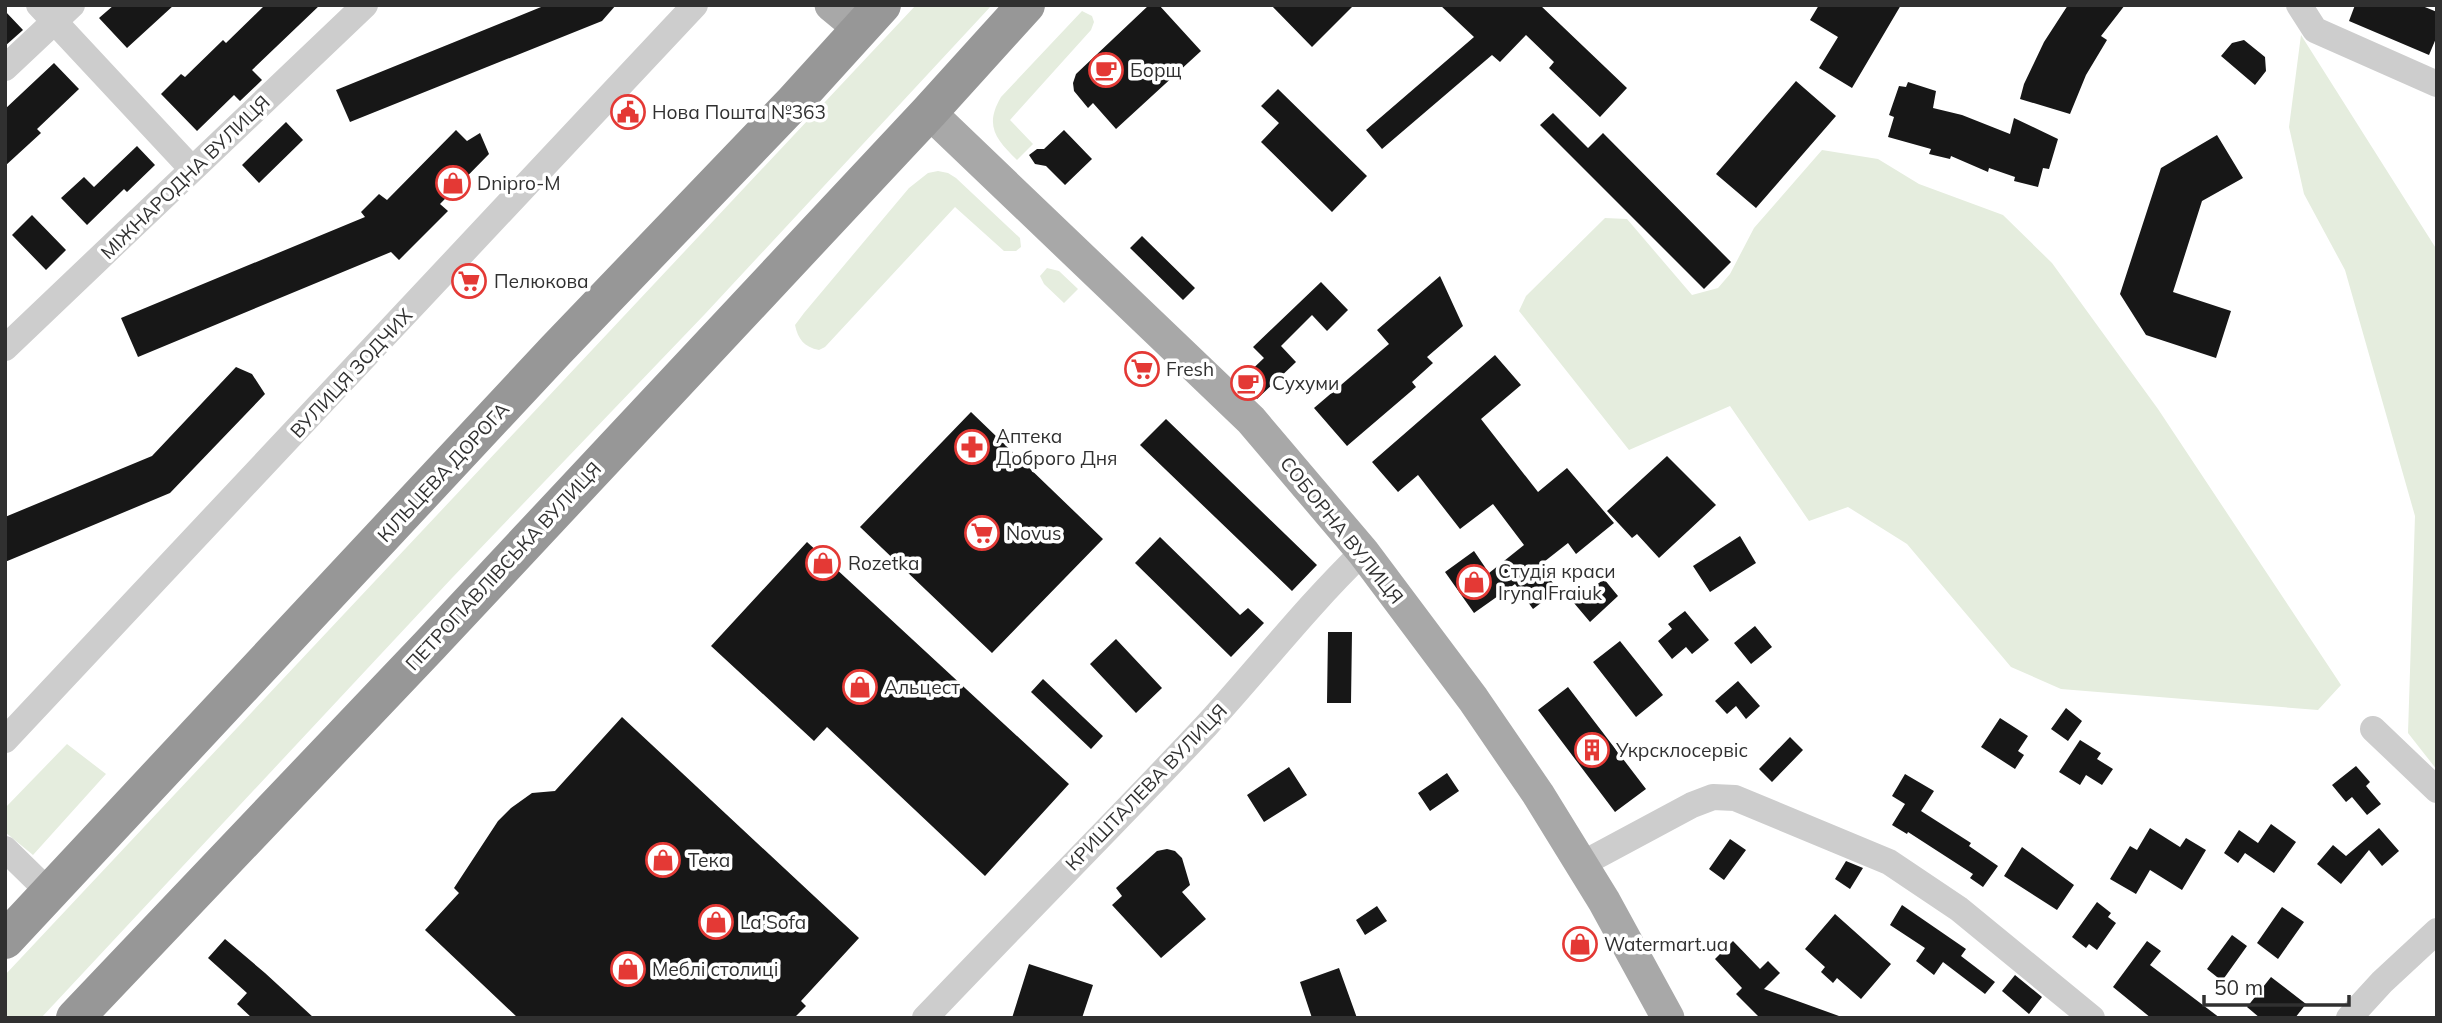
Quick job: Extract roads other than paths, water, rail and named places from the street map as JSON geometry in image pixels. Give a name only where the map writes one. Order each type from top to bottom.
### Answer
[{"type":"highway","name":"ПЕТРОПАВЛІВСЬКА ВУЛИЦЯ","points":[[75,1018],[429,646],[1027,5]]},
{"type":"highway","name":"КІЛЬЦЕВА ДОРОГА","points":[[5,940],[871,17]]},
{"type":"main road","points":[[831,5],[871,17]]},
{"type":"main road","name":"СОБОРНА ВУЛИЦЯ","points":[[929,112],[1251,420],[1363,552],[1481,709],[1583,864],[1668,1018]]},
{"type":"street","name":"МІЖНАРОДНА ВУЛИЦЯ","points":[[5,348],[365,5]]},
{"type":"street","name":"ВУЛИЦЯ ЗОДЧИХ","points":[[5,740],[695,5]]},
{"type":"street","points":[[2299,5],[2315,30],[2437,85]]},
{"type":"street","points":[[5,68],[55,11],[192,169]]},
{"type":"street","name":"КРИШТАЛЕВА ВУЛИЦЯ","points":[[925,1018],[1142,794],[1363,552]]},
{"type":"street","points":[[2373,729],[2437,790]]},
{"type":"street","points":[[1583,864],[1692,805],[1713,797],[1735,798],[1889,862],[1959,909],[2092,1018]]},
{"type":"street","points":[[5,849],[50,893]]},
{"type":"street","points":[[2349,1018],[2382,982],[2437,931]]},
{"type":"place","name":"Борщ","points":[[1106,70]]},
{"type":"place","name":"Нова Пошта №363","points":[[628,112]]},
{"type":"place","name":"Dnipro-M","points":[[453,183]]},
{"type":"place","name":"Пелюкова","points":[[469,281]]},
{"type":"place","name":"Fresh","points":[[1142,369]]},
{"type":"place","name":"Сухуми","points":[[1248,383]]},
{"type":"place","name":"Аптека Доброго Дня","points":[[972,447]]},
{"type":"place","name":"Novus","points":[[982,533]]},
{"type":"place","name":"Rozetka","points":[[823,563]]},
{"type":"place","name":"Студія краси Iryna Fraiuk","points":[[1474,582]]},
{"type":"place","name":"Альцест","points":[[860,687]]},
{"type":"place","name":"Укрсклосервіс","points":[[1592,750]]},
{"type":"place","name":"Тека","points":[[663,860]]},
{"type":"place","name":"La'Sofa","points":[[716,922]]},
{"type":"place","name":"Watermart.ua","points":[[1580,944]]},
{"type":"place","name":"Меблі столиці","points":[[628,969]]}]
